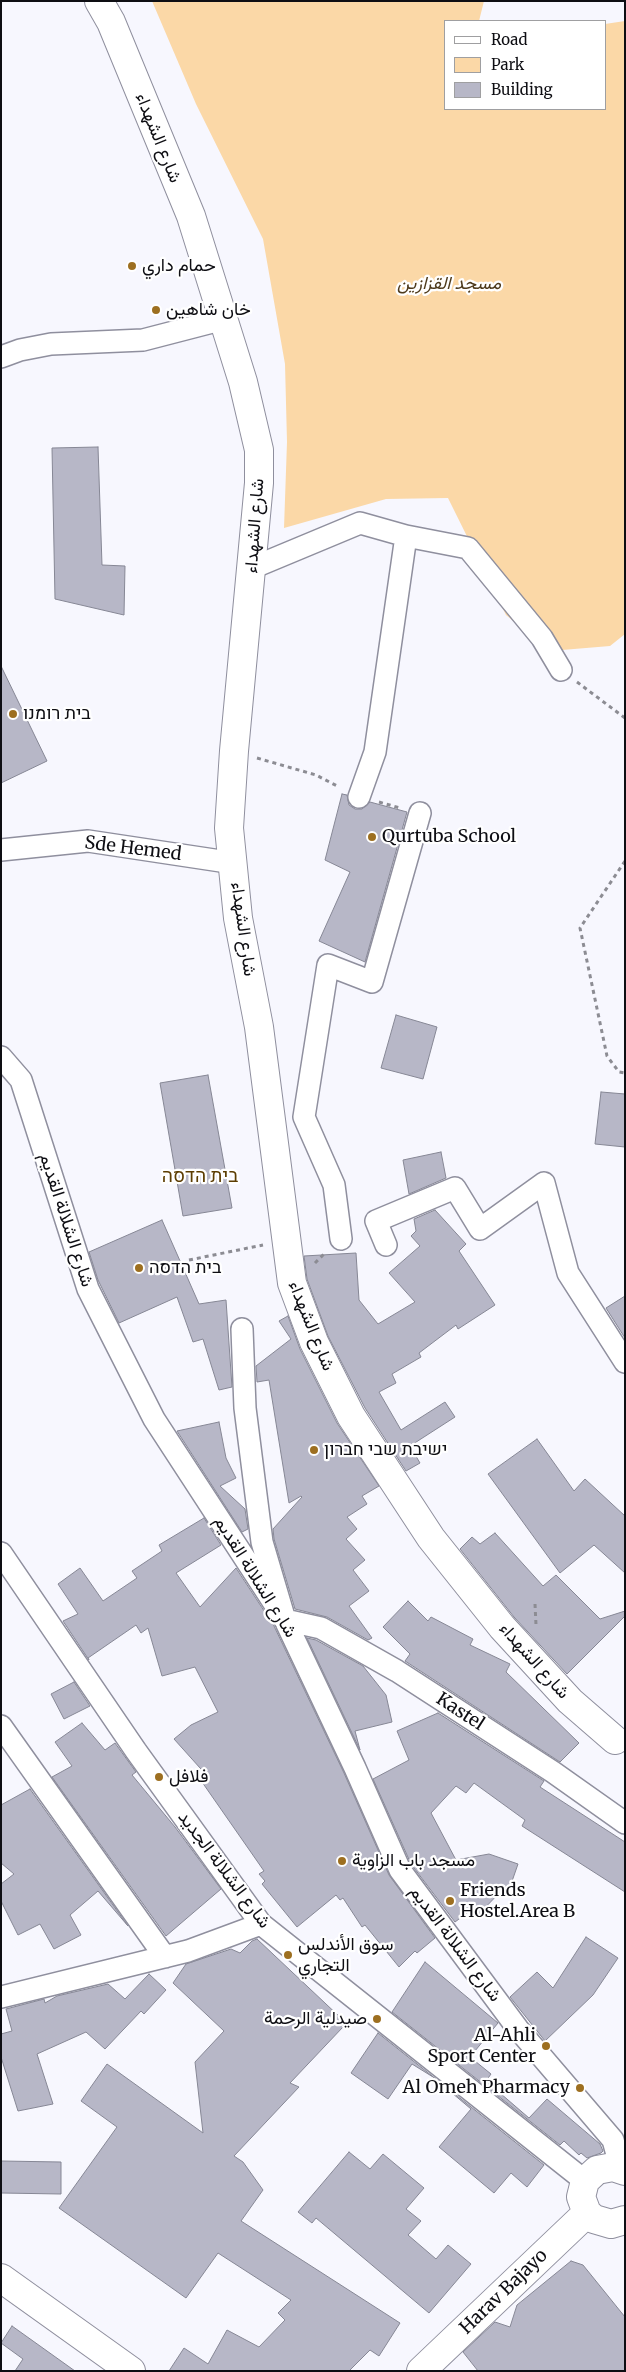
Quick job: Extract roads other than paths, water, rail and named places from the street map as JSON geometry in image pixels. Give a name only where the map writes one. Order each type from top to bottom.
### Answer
[{"type":"street","name":"شارع الشهداء","points":[[106,8],[190,216],[243,382],[259,450],[259,484],[234,751],[229,828],[238,918],[259,1027],[292,1283],[314,1342],[350,1416],[431,1538],[502,1627],[570,1701],[622,1738]]},
{"type":"street","points":[[1,357],[20,350],[51,344],[142,340],[224,319]]},
{"type":"street","points":[[252,568],[360,523],[406,536],[468,548],[542,638],[561,670]]},
{"type":"street","points":[[359,797],[375,752],[406,536]]},
{"type":"street","points":[[341,1239],[334,1185],[304,1117],[328,965],[372,982],[420,813]]},
{"type":"street","name":"Sde Hemed","points":[[1,850],[88,841],[234,863]]},
{"type":"street","name":"شارع الشلالة القديم","points":[[1,1056],[21,1080],[92,1297],[154,1418],[285,1620],[355,1768],[400,1870],[518,2028],[613,2140],[623,2170]]},
{"type":"street","points":[[386,1245],[376,1221],[455,1188],[480,1229],[544,1184],[568,1273],[625,1362]]},
{"type":"street","points":[[242,1328],[245,1408],[262,1542],[285,1620]]},
{"type":"street","name":"شارع الشلالة الجديد","points":[[1,1553],[136,1751],[261,1924],[585,2181]]},
{"type":"street","name":"Kastel","points":[[285,1620],[321,1628],[396,1671],[553,1772],[625,1823]]},
{"type":"street","points":[[1,1726],[165,1957]]},
{"type":"street","points":[[1,1997],[188,1951],[261,1924]]},
{"type":"street","points":[[623,2170],[613,2167],[597,2170],[585,2181],[581,2197],[587,2213],[602,2223],[611,2224],[625,2220]]},
{"type":"street","name":"Harav Bajayo","points":[[421,2371],[587,2213]]},
{"type":"street","points":[[1,2278],[131,2371]]},
{"type":"place","name":"حمام داري","points":[[132,266]]},
{"type":"place","name":"خان شاهين","points":[[156,310]]},
{"type":"place","name":"בית רומנו","points":[[13,714]]},
{"type":"place","name":"Qurtuba School","points":[[372,837]]},
{"type":"place","name":"בית הדסה","points":[[139,1268]]},
{"type":"place","name":"ישיבת שבי חברון","points":[[314,1450]]},
{"type":"place","name":"فلافل","points":[[159,1777]]},
{"type":"place","name":"مسجد باب الزاوية","points":[[342,1861]]},
{"type":"place","name":"Friends Hostel.Area B","points":[[450,1901]]},
{"type":"place","name":"سوق الأندلس التجاري","points":[[288,1955]]},
{"type":"place","name":"صيدلية الرحمة","points":[[377,2019]]},
{"type":"place","name":"Al-Ahli Sport Center","points":[[546,2046]]},
{"type":"place","name":"Al Omeh Pharmacy","points":[[580,2088]]},
{"type":"district","name":"בית הדסה","points":[[200,1177]]},
{"type":"park label","name":"مسجد القزازين","points":[[449,284]]}]
